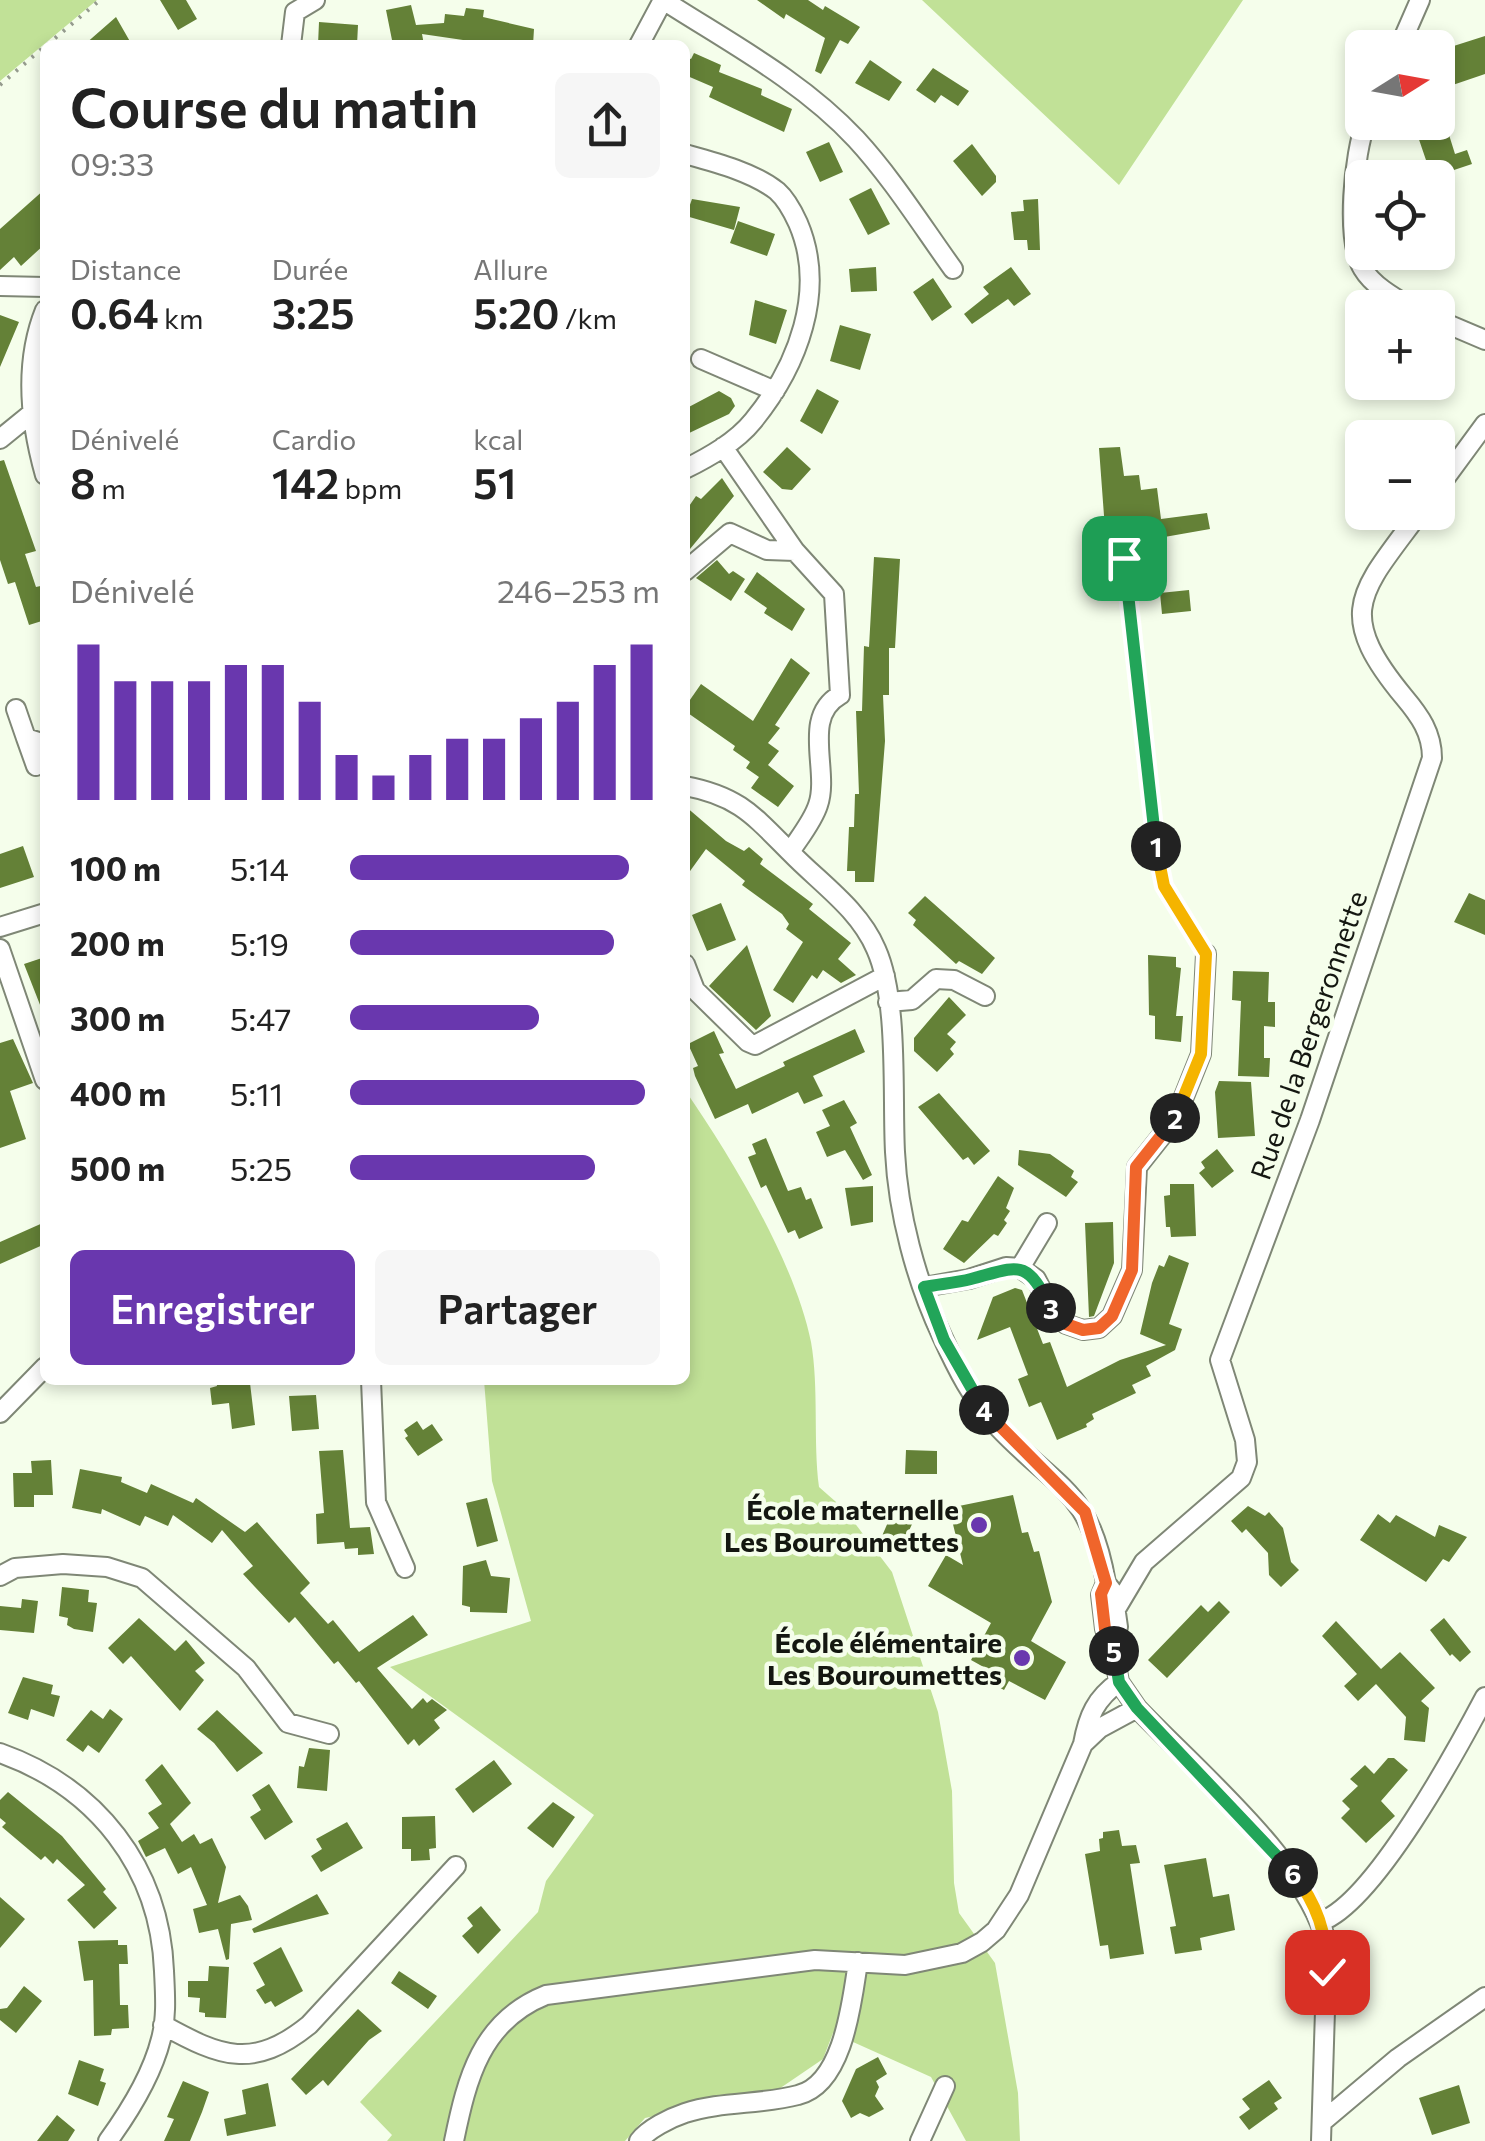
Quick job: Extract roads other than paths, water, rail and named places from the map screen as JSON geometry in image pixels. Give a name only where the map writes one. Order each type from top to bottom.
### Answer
[{"type":"street","points":[[292,40],[295,12],[315,0]]},
{"type":"street","points":[[642,40],[663,0],[792,82],[858,142],[954,268]]},
{"type":"street","points":[[1407,30],[1420,0]]},
{"type":"street","points":[[1363,140],[1355,190],[1353,241],[1363,269],[1386,290]]},
{"type":"street","points":[[690,156],[754,178],[778,192],[792,210],[812,263],[808,309],[776,391],[751,424],[724,447],[690,466]]},
{"type":"street","points":[[0,286],[40,287]]},
{"type":"street","points":[[40,322],[36,332],[32,413],[40,451]]},
{"type":"street","points":[[1455,327],[1485,340]]},
{"type":"street","points":[[701,359],[776,391]]},
{"type":"street","points":[[0,440],[32,413]]},
{"type":"street","points":[[1455,465],[1485,424]]},
{"type":"street","points":[[724,447],[795,551],[834,594],[840,695],[828,701],[820,720],[819,804],[790,852]]},
{"type":"street","name":"Rue de la Bergeronnette","points":[[1116,1609],[1144,1562],[1241,1478],[1247,1462],[1220,1360],[1310,1120],[1432,758],[1426,726],[1367,646],[1360,608],[1376,571],[1407,530]]},
{"type":"street","points":[[690,567],[730,533],[767,550],[795,551]]},
{"type":"street","points":[[16,709],[36,766]]},
{"type":"street","points":[[26,738],[40,742]]},
{"type":"street","points":[[690,787],[735,800],[761,820],[866,929],[884,976],[895,1158],[908,1232],[924,1287],[944,1340],[976,1398],[996,1425],[1076,1498],[1085,1512],[1113,1592],[1118,1627],[1112,1636]]},
{"type":"street","points":[[0,927],[40,915]]},
{"type":"street","points":[[0,949],[40,1065]]},
{"type":"street","points":[[924,1287],[970,1280],[1006,1267],[1020,1268],[1036,1279],[1052,1310],[1066,1324],[1083,1330],[1099,1328],[1112,1316],[1132,1270],[1136,1167],[1174,1119],[1201,1054],[1206,954]]},
{"type":"street","points":[[690,977],[695,990],[755,1045],[884,976]]},
{"type":"street","points":[[888,1002],[912,1000],[936,979],[954,980],[984,996]]},
{"type":"street","points":[[1020,1268],[1047,1223]]},
{"type":"street","points":[[0,1413],[40,1373]]},
{"type":"street","points":[[372,1385],[376,1502],[405,1568]]},
{"type":"street","points":[[1105,1575],[1144,1562]]},
{"type":"street","points":[[0,1576],[15,1568],[63,1564],[107,1567],[142,1578],[246,1668],[288,1723],[329,1734]]},
{"type":"street","points":[[1105,1575],[1101,1594],[1105,1629],[1112,1636],[1119,1682],[1137,1708],[1283,1860],[1310,1896],[1322,1921],[1327,1945],[1321,2132]]},
{"type":"street","points":[[454,2141],[471,2069],[482,2046],[511,2013],[528,2002],[562,1992],[815,1960],[905,1965],[941,1960],[982,1942],[996,1930],[1019,1895],[1083,1744],[1087,1720],[1102,1694],[1119,1682]]},
{"type":"street","points":[[1322,1921],[1348,1906],[1418,1815],[1485,1697]]},
{"type":"street","points":[[1083,1744],[1100,1728],[1137,1708]]},
{"type":"street","points":[[3,1756],[34,1764],[66,1783],[130,1853],[158,1920],[164,1974],[163,2025],[148,2070],[108,2141]]},
{"type":"street","points":[[163,2025],[225,2056],[281,2048],[309,2026],[456,1866]]},
{"type":"street","points":[[640,2141],[679,2115],[710,2106],[804,2094],[828,2073],[843,2040],[858,1962]]},
{"type":"street","points":[[1321,2132],[1398,2058],[1485,1997]]},
{"type":"street","points":[[920,2141],[945,2086]]},
{"type":"place","name":"École maternelle Les Bouroumettes","points":[[979,1525]]},
{"type":"place","name":"École élémentaire Les Bouroumettes","points":[[1022,1658]]}]
